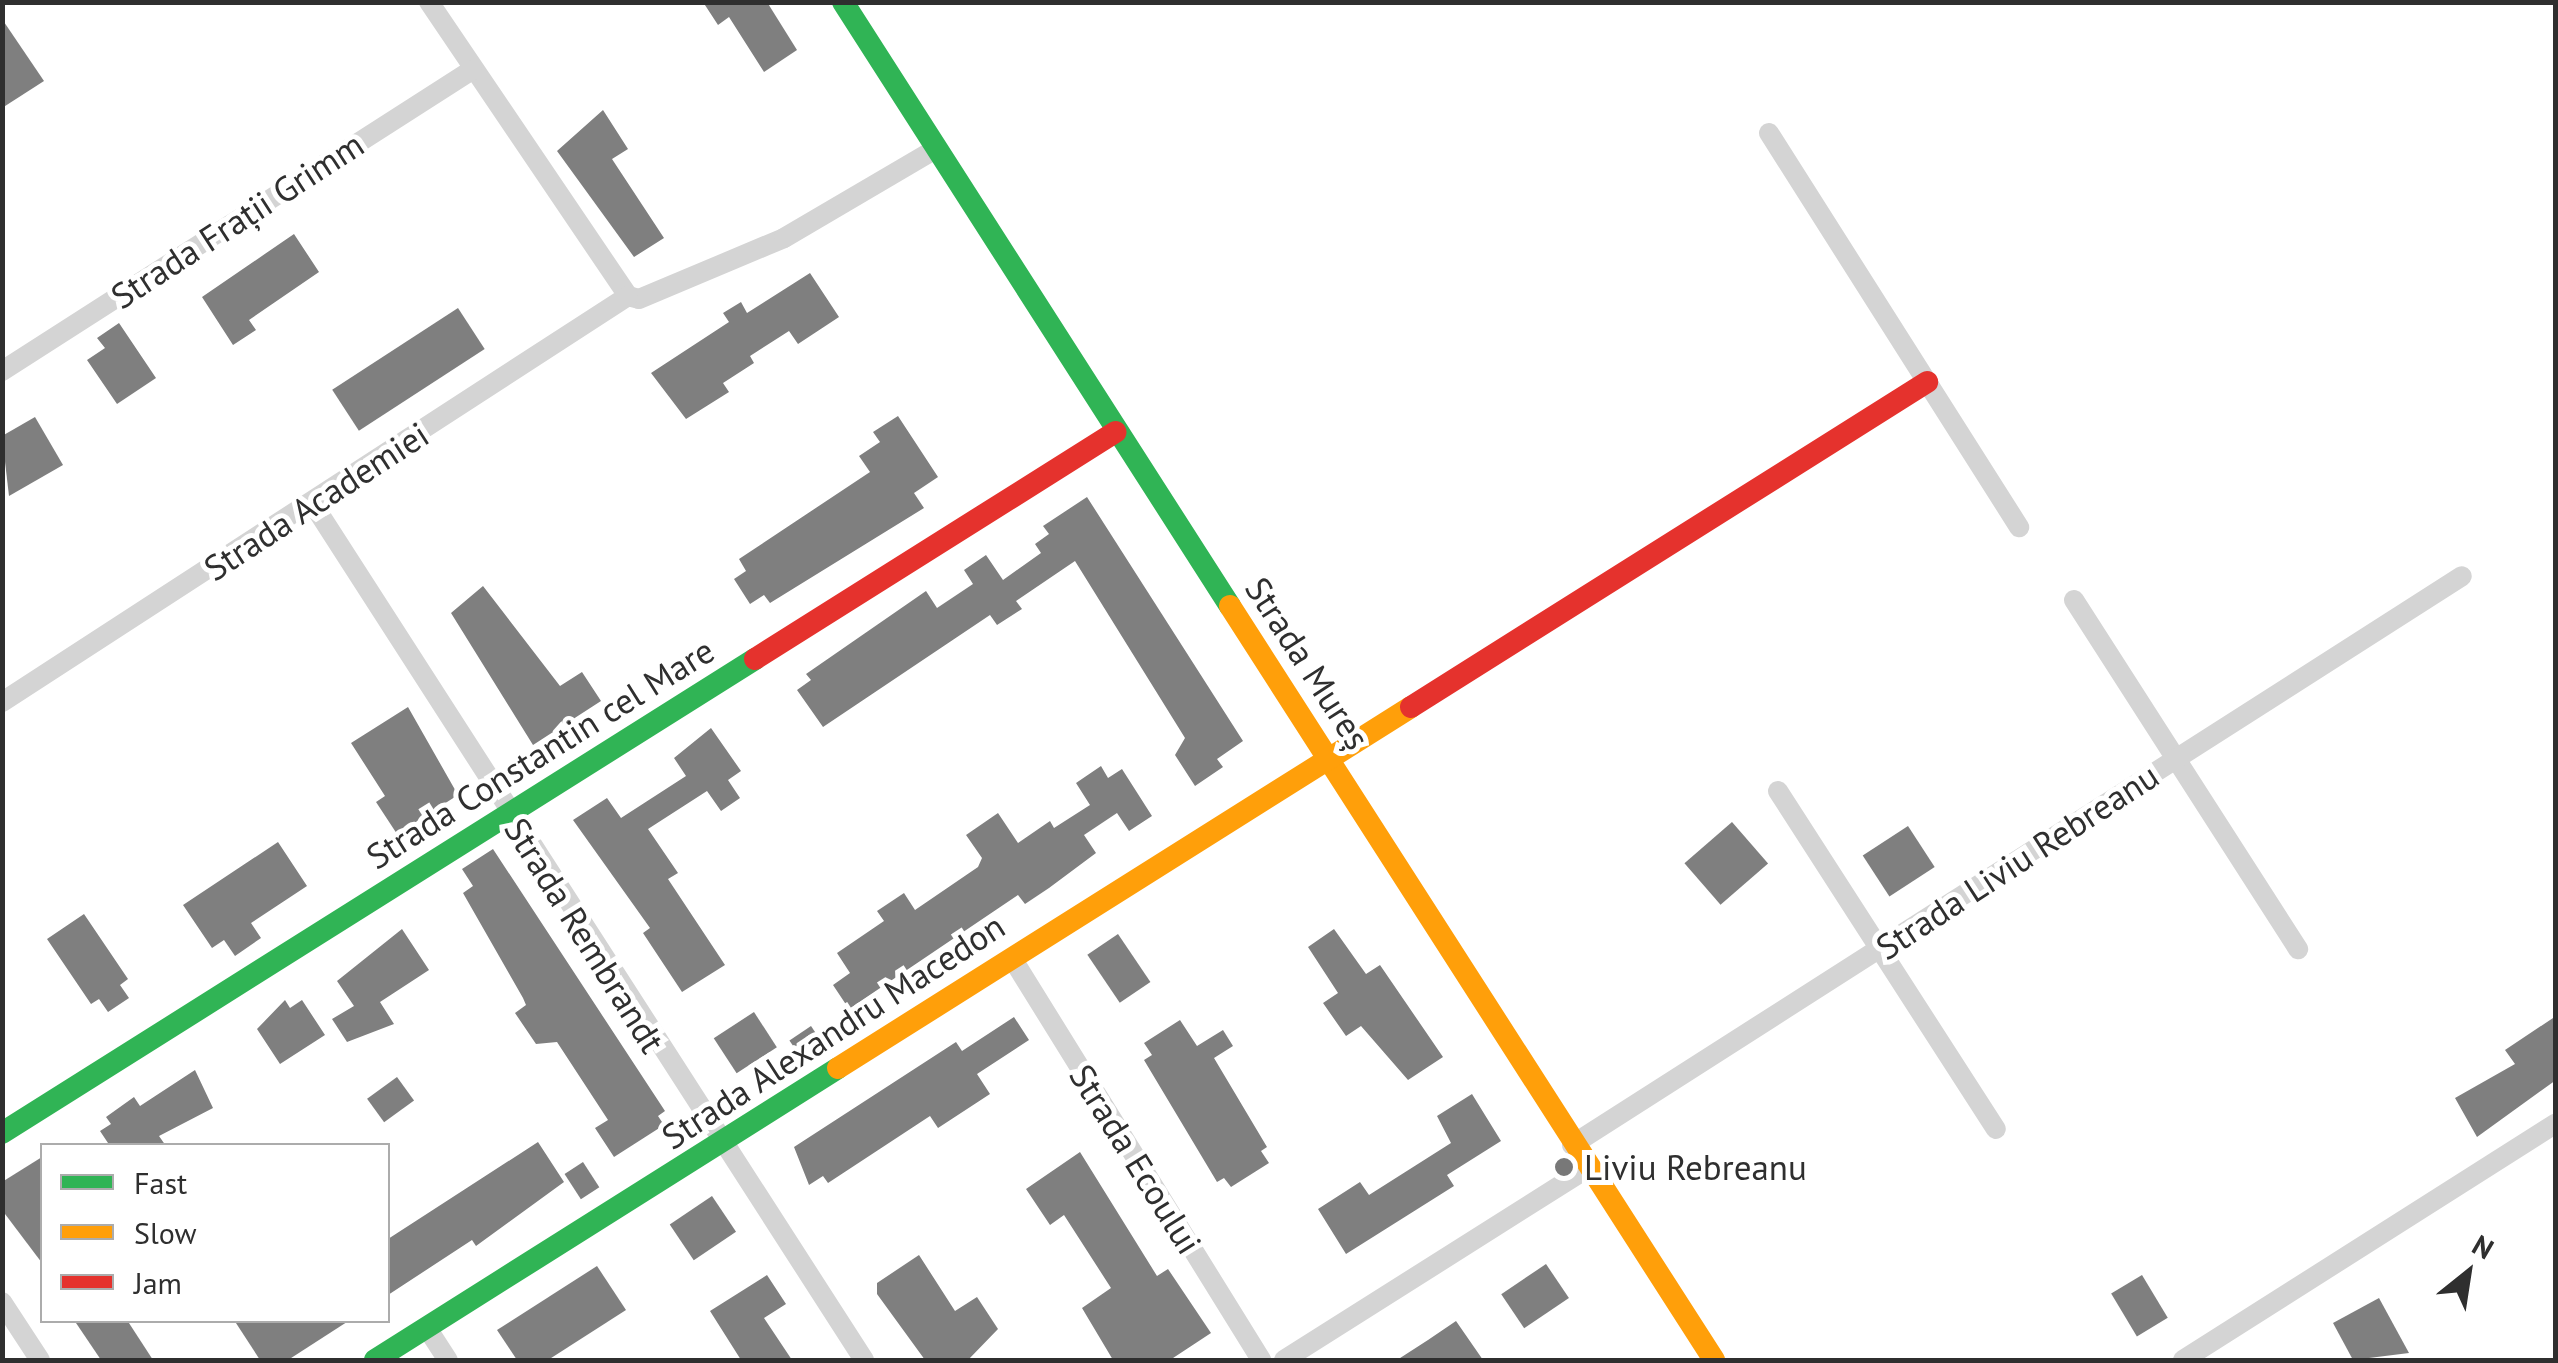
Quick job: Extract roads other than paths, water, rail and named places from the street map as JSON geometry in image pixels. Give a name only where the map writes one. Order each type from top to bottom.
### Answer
[{"type":"street","points":[[429,2],[628,296]]},
{"type":"street","name":"Strada Mureș","points":[[843,2],[1329,759],[1586,1170],[1714,1360]]},
{"type":"street","name":"Strada Frații Grimm","points":[[2,371],[472,70]]},
{"type":"street","points":[[1770,133],[2019,527]]},
{"type":"street","name":"Strada Academiei","points":[[2,702],[313,504],[628,296],[639,298],[784,238],[936,149]]},
{"type":"street","name":"Strada Alexandru Macedon","points":[[375,1360],[1927,382]]},
{"type":"street","name":"Strada Constantin cel Mare","points":[[2,1133],[1116,432]]},
{"type":"street","name":"Strada Rembrandt","points":[[313,504],[720,1146],[864,1360]]},
{"type":"street","name":"Strada Liviu Rebreanu","points":[[1572,1145],[2462,576]]},
{"type":"street","points":[[2074,600],[2298,949]]},
{"type":"street","points":[[1778,791],[1996,1130]]},
{"type":"street","name":"Strada Ecoului","points":[[1012,958],[1261,1360]]},
{"type":"street","points":[[2184,1360],[2556,1123]]},
{"type":"street","points":[[1284,1360],[1586,1170]]},
{"type":"street","points":[[2,1302],[40,1360]]},
{"type":"street","points":[[427,1328],[448,1360]]},
{"type":"place","name":"Liviu Rebreanu","points":[[1564,1167]]}]
